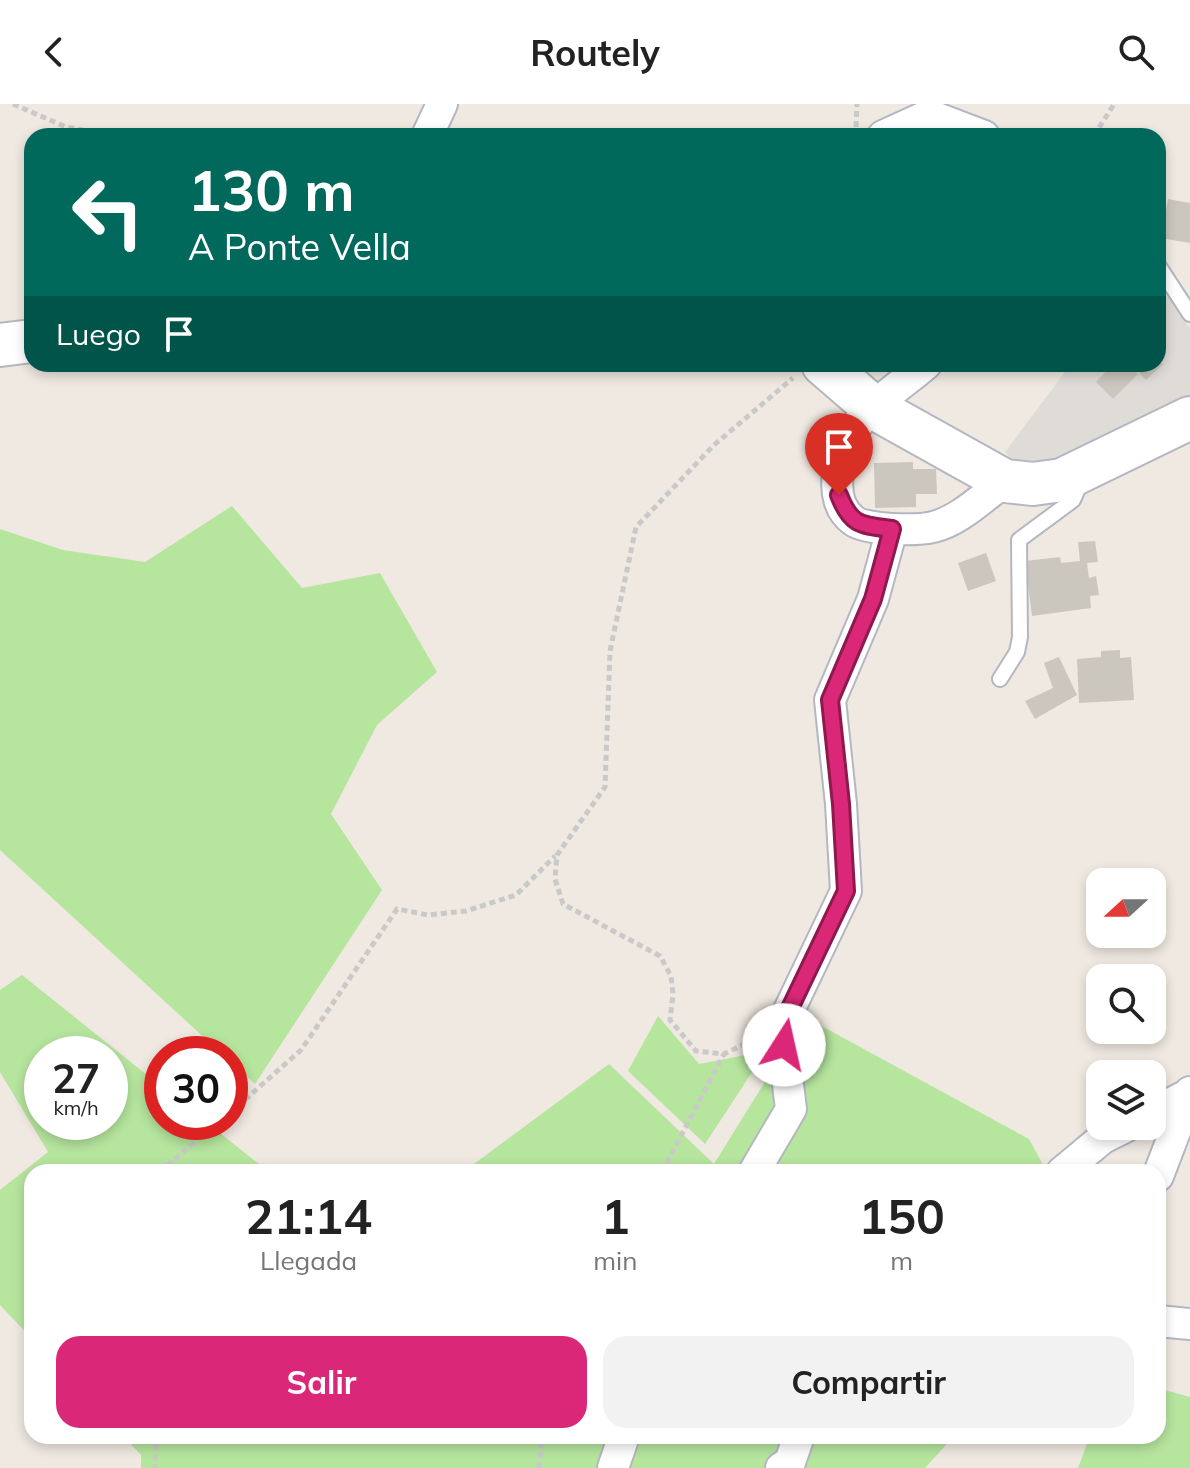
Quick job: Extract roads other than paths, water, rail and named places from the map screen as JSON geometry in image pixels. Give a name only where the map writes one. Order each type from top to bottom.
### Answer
[{"type":"street","points":[[431,128],[442,104]]},
{"type":"street","points":[[901,128],[929,115],[963,128]]},
{"type":"street","points":[[0,345],[24,342]]},
{"type":"street","points":[[815,372],[1005,481],[1033,484],[1062,480],[1190,418]]},
{"type":"street","points":[[921,372],[892,418],[858,423],[846,444],[837,472],[839,495],[845,513],[876,526],[931,528],[952,520],[1005,481]]},
{"type":"street","points":[[759,1164],[791,1109],[781,1027],[846,891],[830,700],[873,599],[876,526]]},
{"type":"street","points":[[1166,1106],[1188,1094]]},
{"type":"street","points":[[1162,1164],[1188,1094]]},
{"type":"street","points":[[1072,1164],[1101,1140]]},
{"type":"street","points":[[1166,1322],[1190,1324]]},
{"type":"street","points":[[613,1468],[621,1444]]},
{"type":"street","points":[[781,1468],[790,1462],[796,1444]]},
{"type":"lane","points":[[1166,274],[1185,296],[1190,314]]},
{"type":"lane","points":[[1000,679],[1017,652],[1020,637],[1019,540],[1073,500],[1087,469]]}]
